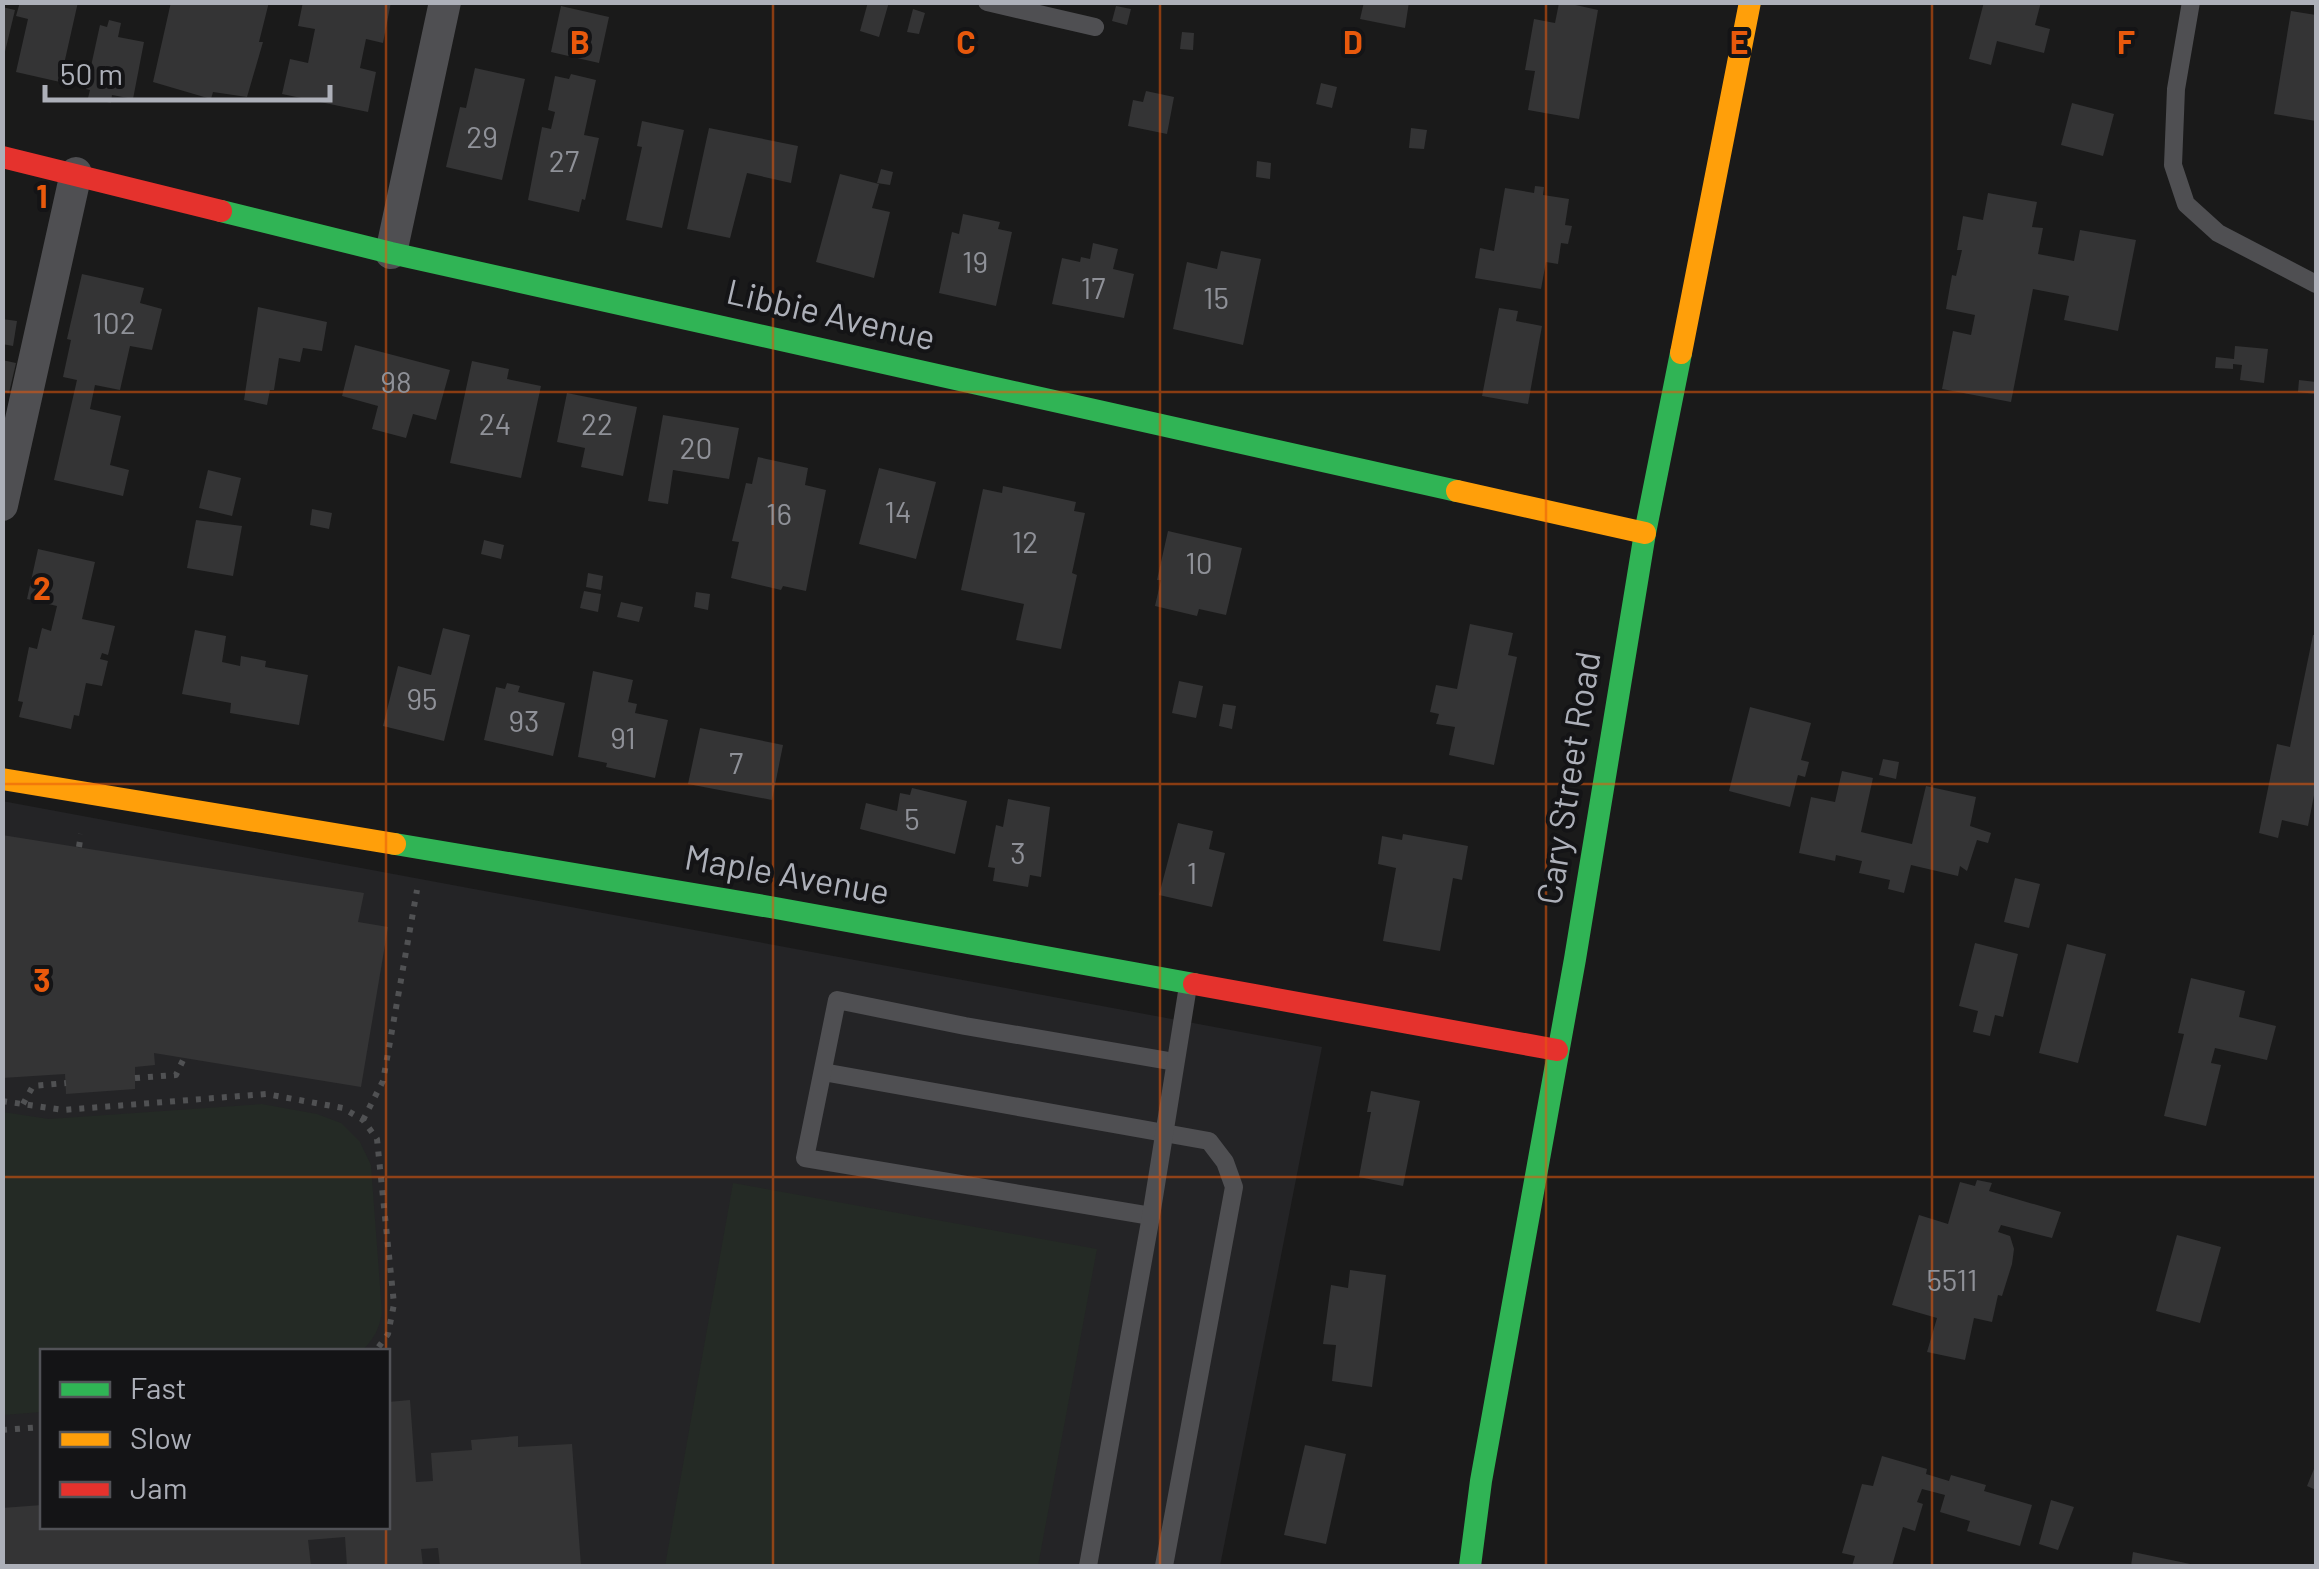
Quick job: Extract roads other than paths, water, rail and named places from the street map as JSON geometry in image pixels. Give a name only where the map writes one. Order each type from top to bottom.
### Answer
[{"type":"main road","name":"Cary Street Road","points":[[1470,1566],[1481,1481],[1646,533],[1750,2]]},
{"type":"main road","name":"Libbie Avenue","points":[[2,156],[391,253],[1646,533]]},
{"type":"main road","name":"Maple Avenue","points":[[2,779],[1189,982],[1558,1050]]},
{"type":"street","points":[[391,253],[445,2]]},
{"type":"street","points":[[2,506],[76,173]]},
{"type":"lane","points":[[987,2],[1095,27]]},
{"type":"lane","points":[[2191,2],[2176,89],[2172,165],[2186,204],[2218,233],[2316,284]]},
{"type":"lane","points":[[1088,1566],[1189,982]]},
{"type":"lane","points":[[1151,1216],[804,1158],[837,1000],[1174,1062]]},
{"type":"lane","points":[[823,1072],[1209,1140],[1225,1162],[1234,1186],[1164,1566]]}]
